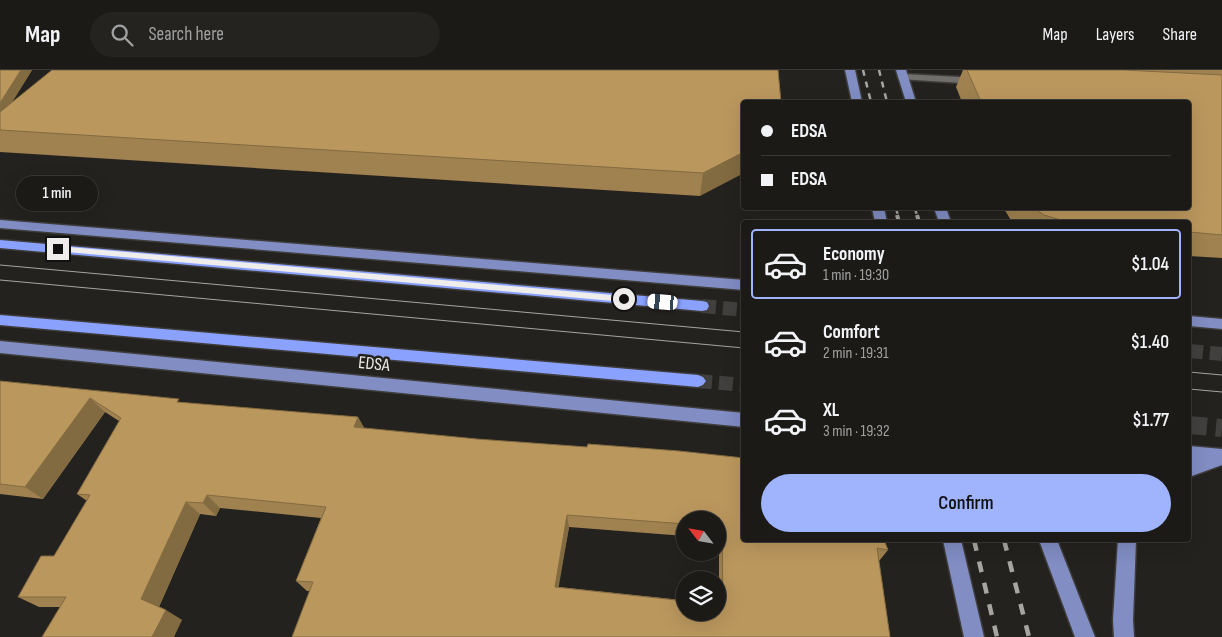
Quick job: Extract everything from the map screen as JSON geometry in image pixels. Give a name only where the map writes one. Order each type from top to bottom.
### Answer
[{"type":"highway","points":[[0,244],[702,306]]},
{"type":"highway","name":"EDSA","points":[[0,320],[698,381]]},
{"type":"main road","points":[[850,70],[857,100]]},
{"type":"main road","points":[[902,74],[910,100]]},
{"type":"main road","points":[[0,224],[741,285]]},
{"type":"main road","points":[[1191,321],[1222,324]]},
{"type":"main road","name":"EDSA","points":[[0,347],[741,420]]},
{"type":"main road","points":[[1191,453],[1222,457]]},
{"type":"main road","points":[[1191,468],[1222,457]]},
{"type":"main road","points":[[952,542],[974,637]]},
{"type":"main road","points":[[1049,542],[1085,637]]},
{"type":"main road","points":[[1124,637],[1123,620],[1128,542]]},
{"type":"street","points":[[902,74],[987,81]]},
{"type":"building","points":[[0,70],[21,70],[0,103]]},
{"type":"building","points":[[52,70],[778,70],[781,100],[741,100],[741,154],[703,173],[0,130],[0,112]]},
{"type":"building","points":[[967,70],[1124,70],[1222,75],[1222,235],[1191,232],[1191,220],[1061,220],[1044,215],[1037,210],[1191,210],[1191,100],[980,100]]},
{"type":"building","points":[[0,381],[179,399],[177,402],[358,417],[354,427],[477,439],[587,447],[588,444],[741,458],[741,542],[885,542],[888,550],[877,548],[890,637],[292,637],[313,582],[296,581],[326,507],[207,495],[203,503],[186,502],[141,599],[166,610],[152,637],[42,637],[66,597],[18,597],[41,556],[54,556],[90,495],[77,494],[121,418],[90,398],[25,487],[0,484]],"holes":[[[676,511],[726,511],[726,561],[722,561],[723,571],[726,571],[726,621],[676,621],[676,600],[555,587],[567,515],[676,523]]]},
{"type":"tunnel","points":[[702,306],[741,310]]},
{"type":"tunnel","points":[[1191,351],[1222,354]]},
{"type":"tunnel","points":[[698,381],[741,385]]},
{"type":"tunnel","points":[[1191,425],[1222,428]]},
{"type":"tram line","points":[[0,265],[741,332]]},
{"type":"tram line","points":[[0,280],[741,348]]},
{"type":"tram line","points":[[1191,372],[1222,375]]},
{"type":"tram line","points":[[1191,389],[1222,392]]},
{"type":"railway","points":[[863,70],[870,100]]},
{"type":"railway","points":[[879,70],[886,100]]},
{"type":"railway","points":[[896,210],[898,216]]},
{"type":"railway","points":[[916,210],[917,216]]},
{"type":"railway","points":[[897,215],[898,220]]},
{"type":"railway","points":[[917,215],[918,220]]},
{"type":"railway","points":[[974,542],[997,637]]},
{"type":"railway","points":[[1005,542],[1029,637]]},
{"type":"route","points":[[58,249],[624,299]]}]
